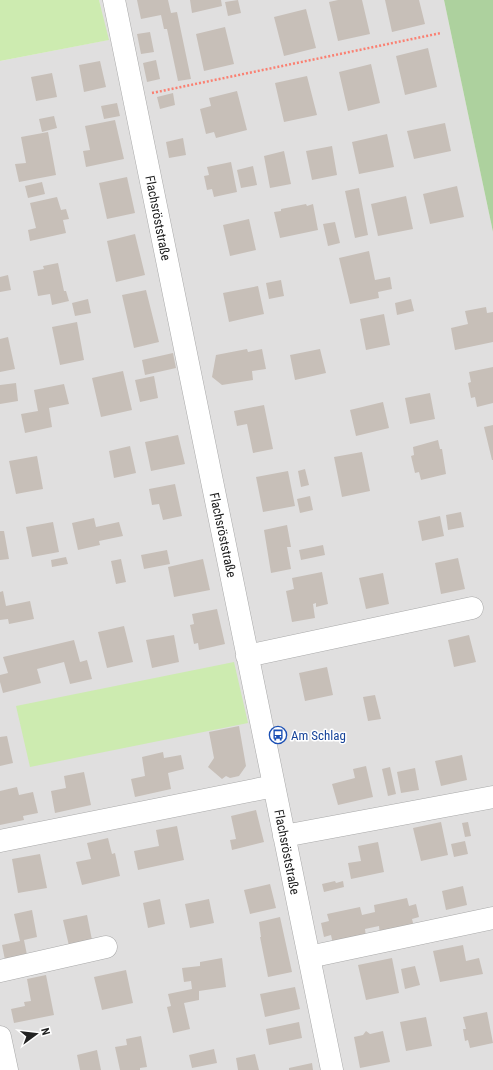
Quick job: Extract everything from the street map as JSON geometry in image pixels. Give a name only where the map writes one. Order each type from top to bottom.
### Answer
[{"type":"street","name":"Flachsröststraße","points":[[114,0],[332,1070]]},
{"type":"street","points":[[247,656],[472,608]]},
{"type":"street","points":[[0,841],[274,786]]},
{"type":"street","points":[[284,836],[493,797]]},
{"type":"street","points":[[309,957],[493,918]]},
{"type":"street","points":[[0,971],[106,947]]},
{"type":"street","points":[[0,1037],[7,1070]]},
{"type":"path","points":[[134,97],[441,33]]},
{"type":"shaded area","points":[[99,0],[444,0],[493,232],[493,1070],[0,1070],[0,61],[108,40]]},
{"type":"green space","points":[[0,0],[99,0],[109,40],[0,61]]},
{"type":"green space","points":[[444,0],[493,0],[493,232]]},
{"type":"green space","points":[[234,662],[248,723],[30,767],[16,706]]},
{"type":"building","points":[[137,0],[168,0],[171,13],[177,12],[191,79],[178,81],[167,29],[164,29],[161,15],[141,19]]},
{"type":"building","points":[[190,0],[221,0],[222,6],[192,13]]},
{"type":"building","points":[[238,0],[241,13],[228,16],[225,2]]},
{"type":"building","points":[[338,0],[362,0],[370,34],[338,41],[329,2]]},
{"type":"building","points":[[385,0],[419,0],[425,24],[392,32]]},
{"type":"building","points":[[306,9],[316,48],[284,56],[274,17]]},
{"type":"building","points":[[225,27],[234,64],[204,71],[196,34]]},
{"type":"building","points":[[150,32],[154,52],[141,54],[137,34]]},
{"type":"building","points":[[428,48],[437,87],[405,95],[396,56]]},
{"type":"building","points":[[156,60],[160,79],[147,82],[143,63]]},
{"type":"building","points":[[100,61],[106,87],[84,92],[79,65]]},
{"type":"building","points":[[371,64],[380,103],[348,111],[339,72]]},
{"type":"building","points":[[52,73],[57,97],[36,101],[31,77]]},
{"type":"building","points":[[307,76],[317,115],[284,122],[275,83]]},
{"type":"building","points":[[237,91],[247,130],[216,138],[214,132],[206,134],[200,109],[211,106],[209,98]]},
{"type":"building","points":[[173,93],[175,105],[160,109],[157,97]]},
{"type":"building","points":[[117,103],[120,116],[104,119],[101,106]]},
{"type":"building","points":[[54,116],[57,128],[42,132],[39,119]]},
{"type":"building","points":[[115,120],[124,159],[86,167],[83,151],[90,150],[85,126]]},
{"type":"building","points":[[445,123],[451,151],[414,159],[407,131]]},
{"type":"building","points":[[48,132],[56,175],[19,182],[15,164],[26,163],[21,137]]},
{"type":"building","points":[[387,134],[394,167],[359,174],[352,142]]},
{"type":"building","points":[[183,138],[186,155],[169,158],[166,142]]},
{"type":"building","points":[[332,146],[337,175],[312,180],[306,151]]},
{"type":"building","points":[[284,151],[291,184],[270,188],[264,156]]},
{"type":"building","points":[[231,162],[237,192],[214,197],[212,189],[207,190],[204,176],[209,175],[207,167]]},
{"type":"building","points":[[253,166],[257,185],[241,188],[237,170]]},
{"type":"building","points":[[127,177],[135,213],[107,219],[99,183]]},
{"type":"building","points":[[42,182],[45,194],[28,198],[25,186]]},
{"type":"building","points":[[457,186],[464,217],[430,224],[423,194]]},
{"type":"building","points":[[359,188],[368,235],[355,238],[345,191]]},
{"type":"building","points":[[406,196],[413,229],[378,236],[371,204]]},
{"type":"building","points":[[57,197],[61,210],[66,209],[69,219],[63,220],[66,233],[30,241],[28,230],[36,228],[30,203]]},
{"type":"building","points":[[306,204],[307,206],[313,204],[318,230],[280,238],[274,212],[281,211],[281,209]]},
{"type":"building","points":[[249,219],[256,250],[230,256],[223,225]]},
{"type":"building","points":[[335,222],[340,243],[328,246],[323,224]]},
{"type":"building","points":[[135,234],[145,275],[116,282],[107,241]]},
{"type":"building","points":[[369,251],[375,280],[390,277],[392,289],[378,292],[379,298],[350,304],[339,258]]},
{"type":"building","points":[[58,263],[64,291],[66,291],[69,301],[52,305],[50,294],[38,296],[33,271],[44,269],[43,266]]},
{"type":"building","points":[[8,275],[11,290],[0,292],[0,277]]},
{"type":"building","points":[[281,280],[284,296],[269,299],[266,283]]},
{"type":"building","points":[[258,286],[264,314],[229,322],[223,293]]},
{"type":"building","points":[[146,290],[159,342],[134,348],[122,295]]},
{"type":"building","points":[[88,299],[91,313],[75,316],[72,303]]},
{"type":"building","points":[[411,299],[414,311],[397,315],[395,303]]},
{"type":"building","points":[[486,307],[487,313],[493,312],[493,342],[455,350],[451,328],[468,324],[465,311]]},
{"type":"building","points":[[384,314],[390,345],[366,350],[360,319]]},
{"type":"building","points":[[77,322],[84,360],[60,365],[52,327]]},
{"type":"building","points":[[8,337],[15,369],[0,372],[0,339]]},
{"type":"building","points":[[247,349],[248,352],[262,349],[266,369],[252,371],[253,380],[222,385],[212,377],[216,355]]},
{"type":"building","points":[[320,349],[326,373],[295,380],[290,355]]},
{"type":"building","points":[[173,353],[176,368],[145,375],[142,360]]},
{"type":"building","points":[[493,367],[493,403],[477,407],[475,397],[471,398],[468,383],[471,382],[469,372]]},
{"type":"building","points":[[123,371],[132,410],[101,417],[92,378]]},
{"type":"building","points":[[154,376],[158,398],[140,402],[135,380]]},
{"type":"building","points":[[16,383],[18,401],[0,404],[0,385]]},
{"type":"building","points":[[64,384],[69,404],[49,408],[52,427],[25,433],[21,414],[38,411],[34,390]]},
{"type":"building","points":[[430,393],[435,419],[410,424],[405,398]]},
{"type":"building","points":[[383,402],[389,428],[356,436],[350,410]]},
{"type":"building","points":[[264,405],[273,449],[253,453],[247,424],[237,426],[234,411]]},
{"type":"building","points":[[493,425],[493,460],[492,460],[484,427]]},
{"type":"building","points":[[178,435],[185,464],[151,471],[145,442]]},
{"type":"building","points":[[438,440],[440,449],[442,449],[446,474],[421,480],[419,472],[415,473],[411,456],[414,455],[413,447]]},
{"type":"building","points":[[130,446],[136,473],[114,478],[109,451]]},
{"type":"building","points":[[362,452],[370,491],[342,497],[334,457]]},
{"type":"building","points":[[37,456],[43,489],[16,494],[9,461]]},
{"type":"building","points":[[305,469],[309,485],[301,487],[298,471]]},
{"type":"building","points":[[288,471],[295,506],[263,512],[256,477]]},
{"type":"building","points":[[175,484],[182,516],[163,520],[159,504],[152,505],[149,489]]},
{"type":"building","points":[[310,496],[313,510],[300,513],[297,499]]},
{"type":"building","points":[[461,512],[464,527],[448,530],[446,515]]},
{"type":"building","points":[[440,516],[444,536],[422,541],[418,521]]},
{"type":"building","points":[[94,518],[96,527],[119,522],[123,536],[99,541],[100,545],[78,550],[72,523]]},
{"type":"building","points":[[53,522],[59,552],[32,557],[26,527]]},
{"type":"building","points":[[287,525],[291,547],[287,547],[291,569],[271,573],[264,530]]},
{"type":"building","points":[[0,531],[4,531],[9,559],[0,560]]},
{"type":"building","points":[[323,545],[325,555],[301,560],[299,550]]},
{"type":"building","points":[[167,550],[170,564],[144,569],[141,555]]},
{"type":"building","points":[[66,557],[68,564],[52,567],[51,560]]},
{"type":"building","points":[[458,558],[465,589],[441,594],[435,563]]},
{"type":"building","points":[[121,559],[126,582],[116,584],[111,561]]},
{"type":"building","points":[[203,559],[210,590],[174,597],[168,567]]},
{"type":"building","points":[[322,572],[328,604],[316,607],[316,603],[313,604],[315,618],[292,622],[286,591],[294,589],[292,578]]},
{"type":"building","points":[[383,573],[389,604],[366,609],[359,578]]},
{"type":"building","points":[[3,591],[6,606],[30,601],[34,619],[9,624],[8,619],[0,620],[0,592]]},
{"type":"building","points":[[217,609],[225,644],[199,650],[198,643],[194,644],[190,625],[194,624],[192,614]]},
{"type":"building","points":[[124,626],[133,662],[107,668],[98,632]]},
{"type":"building","points":[[174,635],[179,662],[152,668],[146,640]]},
{"type":"building","points":[[469,635],[476,662],[454,667],[448,640]]},
{"type":"building","points":[[74,640],[80,662],[87,660],[92,679],[70,684],[64,662],[37,669],[41,683],[3,693],[0,675],[8,673],[3,657]]},
{"type":"building","points":[[327,667],[333,695],[305,701],[299,673]]},
{"type":"building","points":[[375,695],[381,719],[368,721],[363,697]]},
{"type":"building","points":[[239,726],[246,766],[239,776],[230,778],[226,776],[222,779],[208,767],[214,758],[209,732]]},
{"type":"building","points":[[7,736],[13,763],[0,766],[0,737]]},
{"type":"building","points":[[163,752],[164,758],[181,755],[184,769],[168,773],[171,789],[135,797],[131,779],[145,776],[142,757]]},
{"type":"building","points":[[462,755],[467,780],[441,786],[435,761]]},
{"type":"building","points":[[366,766],[373,797],[338,805],[332,784],[355,778],[353,769]]},
{"type":"building","points":[[390,767],[396,794],[388,796],[382,769]]},
{"type":"building","points":[[415,768],[419,790],[401,793],[397,772]]},
{"type":"building","points":[[84,772],[91,805],[55,813],[51,791],[66,788],[64,776]]},
{"type":"building","points":[[17,787],[19,795],[33,792],[38,813],[23,816],[24,820],[0,825],[0,791]]},
{"type":"building","points":[[256,810],[264,842],[232,850],[230,840],[236,839],[231,816]]},
{"type":"building","points":[[441,822],[448,855],[421,861],[413,828]]},
{"type":"building","points":[[468,822],[471,836],[465,837],[462,823]]},
{"type":"building","points":[[177,826],[184,860],[138,870],[134,851],[159,846],[156,830]]},
{"type":"building","points":[[108,838],[112,854],[115,853],[120,876],[82,885],[76,862],[91,859],[87,843]]},
{"type":"building","points":[[465,841],[468,854],[454,857],[451,844]]},
{"type":"building","points":[[378,842],[384,872],[351,879],[348,863],[361,861],[358,846]]},
{"type":"building","points":[[40,854],[47,888],[18,893],[12,859]]},
{"type":"building","points":[[335,881],[336,883],[343,881],[344,887],[324,892],[322,884]]},
{"type":"building","points":[[270,884],[276,908],[250,914],[244,890]]},
{"type":"building","points":[[463,886],[467,905],[446,910],[442,891]]},
{"type":"building","points":[[407,898],[409,906],[416,904],[419,917],[412,919],[414,927],[380,935],[379,926],[365,929],[366,937],[333,944],[331,935],[324,937],[321,923],[329,921],[327,914],[360,907],[362,915],[375,912],[374,905]]},
{"type":"building","points":[[160,899],[165,924],[148,928],[143,903]]},
{"type":"building","points":[[209,899],[214,923],[190,928],[185,904]]},
{"type":"building","points":[[32,910],[37,937],[24,940],[27,955],[5,960],[2,945],[20,941],[14,914]]},
{"type":"building","points":[[87,915],[93,945],[70,950],[63,920]]},
{"type":"building","points":[[280,917],[292,972],[268,977],[260,937],[259,922]]},
{"type":"building","points":[[463,945],[466,961],[479,958],[483,974],[440,982],[433,951]]},
{"type":"building","points":[[222,958],[226,987],[199,991],[199,1000],[184,1003],[190,1029],[173,1033],[167,1007],[171,1006],[168,994],[192,989],[191,981],[184,982],[182,968],[200,966],[200,962]]},
{"type":"building","points":[[392,958],[399,993],[366,1000],[358,965]]},
{"type":"building","points":[[415,966],[420,985],[405,989],[401,969]]},
{"type":"building","points":[[126,970],[133,1003],[102,1010],[94,977]]},
{"type":"building","points":[[46,975],[54,1015],[14,1023],[11,1009],[25,1006],[24,1002],[31,1001],[27,979]]},
{"type":"building","points":[[295,987],[300,1009],[265,1017],[260,994]]},
{"type":"building","points":[[487,1012],[493,1043],[470,1048],[468,1040],[465,1041],[463,1029],[466,1029],[463,1017]]},
{"type":"building","points":[[426,1017],[432,1046],[406,1051],[400,1022]]},
{"type":"building","points":[[299,1022],[302,1038],[269,1045],[266,1029]]},
{"type":"building","points":[[366,1031],[370,1034],[383,1031],[390,1062],[360,1068],[354,1037],[363,1035]]},
{"type":"building","points":[[141,1036],[147,1067],[140,1068],[140,1070],[120,1070],[115,1047],[127,1045],[126,1039]]},
{"type":"building","points":[[214,1049],[217,1063],[192,1068],[189,1055]]},
{"type":"building","points":[[97,1050],[101,1070],[80,1070],[77,1055]]},
{"type":"building","points":[[255,1054],[259,1070],[238,1070],[236,1058]]},
{"type":"building","points":[[312,1063],[313,1070],[289,1070],[289,1068]]},
{"type":"place","name":"Am Schlag","points":[[278,735]]}]
